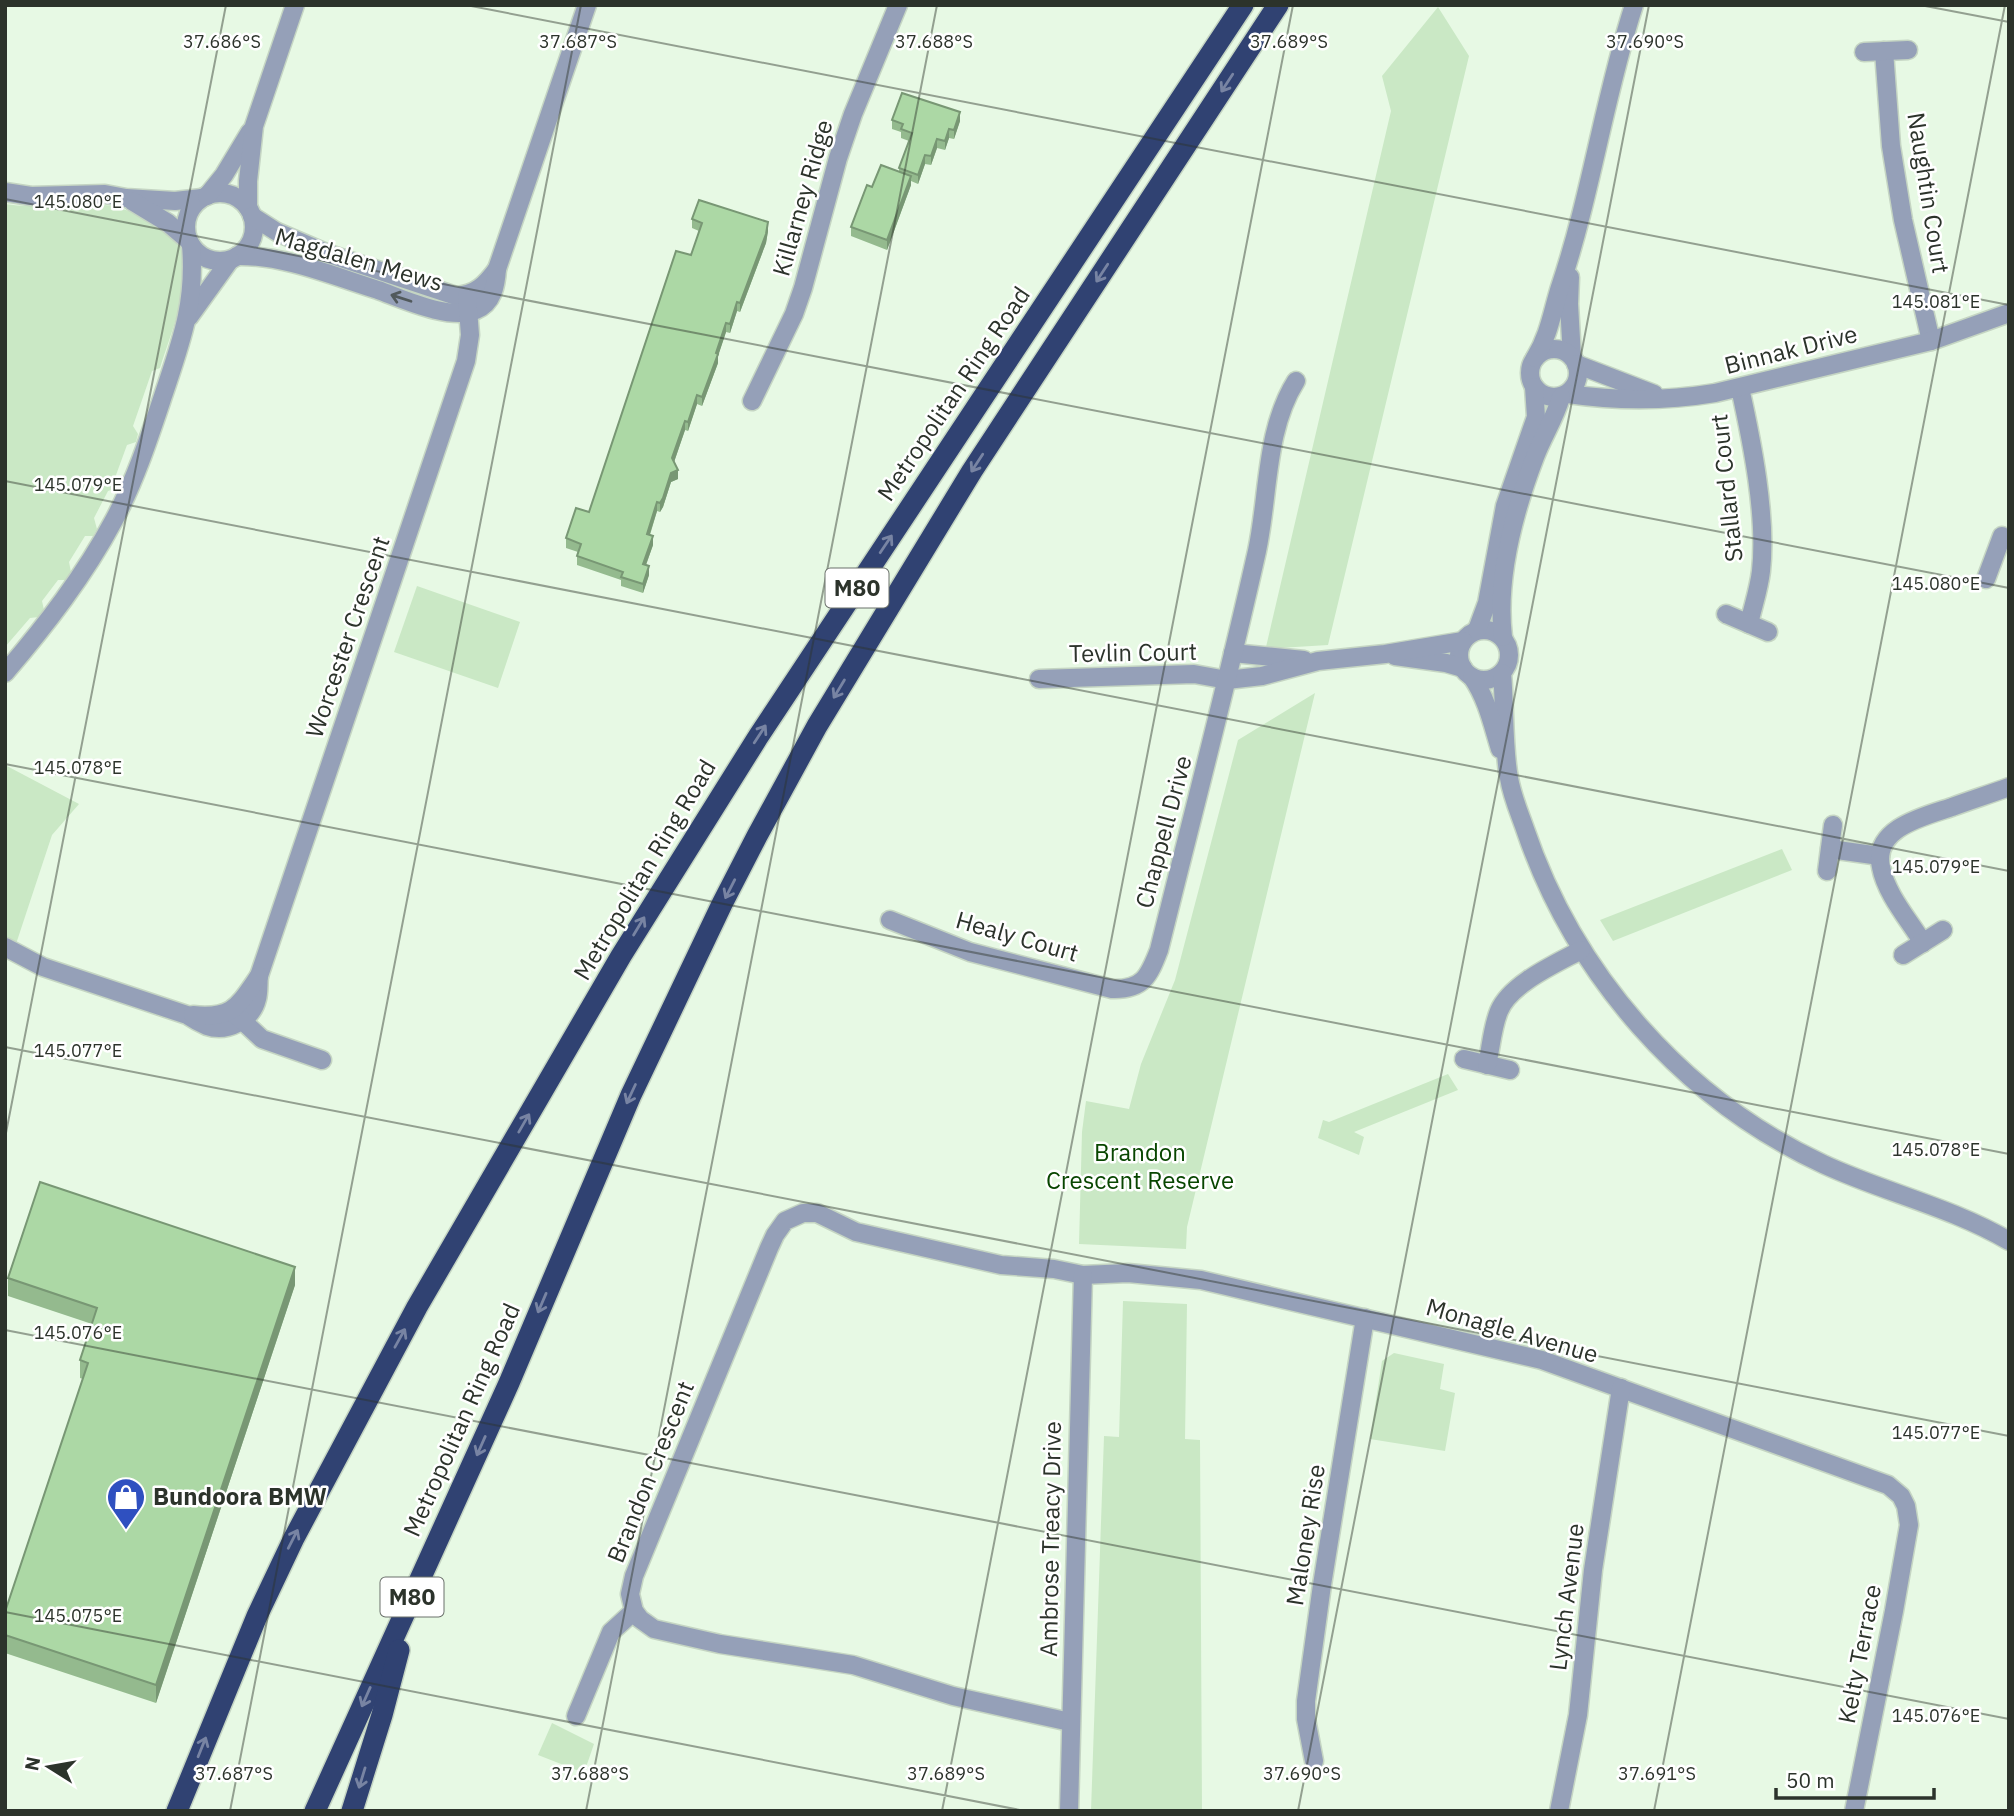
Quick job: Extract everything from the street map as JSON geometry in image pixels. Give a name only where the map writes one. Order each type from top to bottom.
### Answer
[{"type":"highway","name":"Metropolitan Ring Road","points":[[177,1811],[257,1616],[294,1538],[416,1307],[621,956],[751,747],[1242,5]]},
{"type":"highway","name":"Metropolitan Ring Road","points":[[314,1811],[509,1383],[631,1095],[722,904],[787,781],[874,631],[966,481],[1278,5]]},
{"type":"highway","points":[[352,1811],[382,1715],[413,1594]]},
{"type":"street","points":[[126,198],[168,223],[204,257],[221,261],[244,251],[253,234],[247,181],[254,126],[295,5]]},
{"type":"street","points":[[467,304],[497,269],[587,5]]},
{"type":"street","name":"Killarney Ridge","points":[[752,401],[803,288],[838,158],[898,5]]},
{"type":"street","points":[[1634,5],[1621,46],[1571,256],[1553,309],[1547,338],[1530,372],[1536,417],[1505,506],[1486,603],[1459,654],[1467,673],[1483,692],[1488,704],[1520,815],[1549,894],[1581,950],[1624,1009],[1661,1049],[1727,1107],[1822,1164],[1954,1215],[2009,1241]]},
{"type":"street","points":[[1864,52],[1908,50]]},
{"type":"street","name":"Naughtin Court","points":[[1884,51],[1891,146],[1903,220],[1931,341]]},
{"type":"street","points":[[7,670],[70,592],[114,519],[149,436],[188,319],[193,272],[186,222],[195,205],[224,174],[254,126]]},
{"type":"street","points":[[5,192],[31,196],[105,194],[175,201],[225,194],[234,196],[250,212]]},
{"type":"street","name":"Magdalen Mews","points":[[250,212],[277,232],[326,253],[445,293],[467,304]]},
{"type":"street","points":[[1503,637],[1503,592],[1511,537],[1526,481],[1564,395],[1577,380],[1569,304],[1571,256]]},
{"type":"street","points":[[188,319],[233,258]]},
{"type":"street","name":"Magdalen Mews","points":[[233,258],[267,258],[340,278],[438,310],[467,304]]},
{"type":"street","name":"Worcester Crescent","points":[[237,1016],[241,1003],[259,976],[461,377],[470,346],[467,304]]},
{"type":"street","name":"Binnak Drive","points":[[1564,395],[1622,398],[1699,396],[1931,341],[2009,313]]},
{"type":"street","points":[[1535,358],[1549,349],[1557,349],[1574,360]]},
{"type":"street","name":"Binnak Drive","points":[[1574,360],[1664,398]]},
{"type":"street","name":"Chappell Drive","points":[[1133,988],[1146,978],[1159,950],[1227,680],[1261,531],[1277,425],[1281,410],[1296,381]]},
{"type":"street","points":[[1534,387],[1546,396],[1564,395]]},
{"type":"street","name":"Stallard Court","points":[[1740,388],[1756,475],[1762,554],[1759,582],[1749,624]]},
{"type":"street","points":[[1986,579],[2002,559],[2002,536]]},
{"type":"street","points":[[1726,614],[1768,632]]},
{"type":"street","points":[[1227,680],[1262,676],[1318,661],[1385,654],[1491,630],[1503,637],[1507,643],[1509,658],[1502,673],[1507,769]]},
{"type":"street","points":[[1233,653],[1318,661]]},
{"type":"street","points":[[1385,654],[1446,663],[1488,680],[1502,673]]},
{"type":"street","name":"Tevlin Court","points":[[1039,679],[1194,674],[1227,680]]},
{"type":"street","points":[[1923,943],[1888,887],[1881,868],[1880,856],[1888,839],[1904,824],[2009,788]]},
{"type":"street","points":[[1827,871],[1833,825]]},
{"type":"street","points":[[1830,849],[1880,856]]},
{"type":"street","name":"Healy Court","points":[[890,920],[970,952],[1112,989],[1133,988]]},
{"type":"street","points":[[1903,955],[1943,930]]},
{"type":"street","points":[[5,947],[43,967],[187,1015],[237,1016],[262,1039],[322,1060]]},
{"type":"street","points":[[1487,1065],[1496,1019],[1507,997],[1525,983],[1581,950]]},
{"type":"street","points":[[5,962],[43,967]]},
{"type":"street","points":[[1464,1059],[1510,1070]]},
{"type":"street","name":"Brandon Crescent","points":[[634,1611],[630,1594],[634,1576],[769,1248],[785,1221],[803,1213],[817,1213],[867,1235],[1001,1265],[1054,1269],[1083,1275]]},
{"type":"street","name":"Monagle Avenue","points":[[1083,1275],[1128,1273],[1201,1280],[1525,1355],[1878,1480],[1895,1489],[1906,1506]]},
{"type":"street","name":"Ambrose Treacy Drive","points":[[1068,1809],[1083,1275]]},
{"type":"street","name":"Maloney Rise","points":[[1314,1761],[1306,1719],[1306,1701],[1365,1318]]},
{"type":"street","name":"Lynch Avenue","points":[[1559,1811],[1578,1714],[1593,1570],[1621,1388]]},
{"type":"street","name":"Kelty Terrace","points":[[1854,1811],[1909,1525],[1906,1506]]},
{"type":"street","points":[[576,1716],[611,1632],[634,1611],[647,1624],[671,1633],[738,1648],[853,1665],[953,1696],[1070,1722]]},
{"type":"green space","points":[[1438,7],[1469,56],[1328,645],[1266,647],[1391,111],[1382,76]]},
{"type":"green space","points":[[5,204],[106,205],[136,214],[181,240],[185,272],[176,321],[160,368],[152,371],[133,426],[138,434],[136,442],[127,445],[116,475],[119,483],[117,488],[108,491],[94,518],[97,529],[93,536],[85,536],[69,562],[71,572],[66,580],[58,580],[42,601],[44,610],[39,617],[30,618],[5,647]]},
{"type":"green space","points":[[417,586],[520,622],[498,688],[394,652]]},
{"type":"green space","name":"Brandon Crescent Reserve","points":[[1315,693],[1187,1227],[1186,1249],[1079,1244],[1082,1132],[1086,1101],[1129,1109],[1141,1064],[1175,980],[1238,740]]},
{"type":"green space","points":[[5,765],[79,804],[52,835],[16,944],[5,940]]},
{"type":"green space","points":[[1782,849],[1792,870],[1613,941],[1600,920]]},
{"type":"green space","points":[[1448,1074],[1458,1090],[1354,1132],[1364,1137],[1359,1155],[1318,1138],[1323,1120],[1329,1122]]},
{"type":"green space","points":[[1123,1301],[1187,1304],[1185,1439],[1200,1440],[1202,1811],[1091,1811],[1104,1436],[1119,1437]]},
{"type":"green space","points":[[1394,1353],[1444,1364],[1440,1389],[1455,1393],[1445,1451],[1370,1439],[1382,1361]]},
{"type":"green space","points":[[552,1723],[594,1744],[584,1773],[538,1755]]},
{"type":"building","points":[[902,93],[960,112],[954,130],[949,129],[945,141],[937,139],[931,156],[925,155],[918,175],[899,168],[912,133],[901,129],[903,124],[892,120]]},
{"type":"building","points":[[881,165],[911,176],[887,240],[851,227],[867,185],[872,187]]},
{"type":"building","points":[[699,200],[768,222],[740,303],[737,302],[730,324],[726,323],[702,397],[697,395],[672,458],[678,470],[671,473],[663,498],[660,503],[657,502],[647,534],[653,536],[643,564],[649,566],[643,584],[621,577],[623,572],[577,556],[581,544],[566,538],[576,508],[589,512],[676,251],[691,255],[702,223],[692,219]]},
{"type":"building","name":"Bundoora BMW","points":[[40,1182],[295,1267],[156,1685],[5,1635],[5,1612],[88,1363],[80,1360],[97,1308],[8,1278]]},
{"type":"place","name":"Bundoora BMW","points":[[126,1531]]}]
